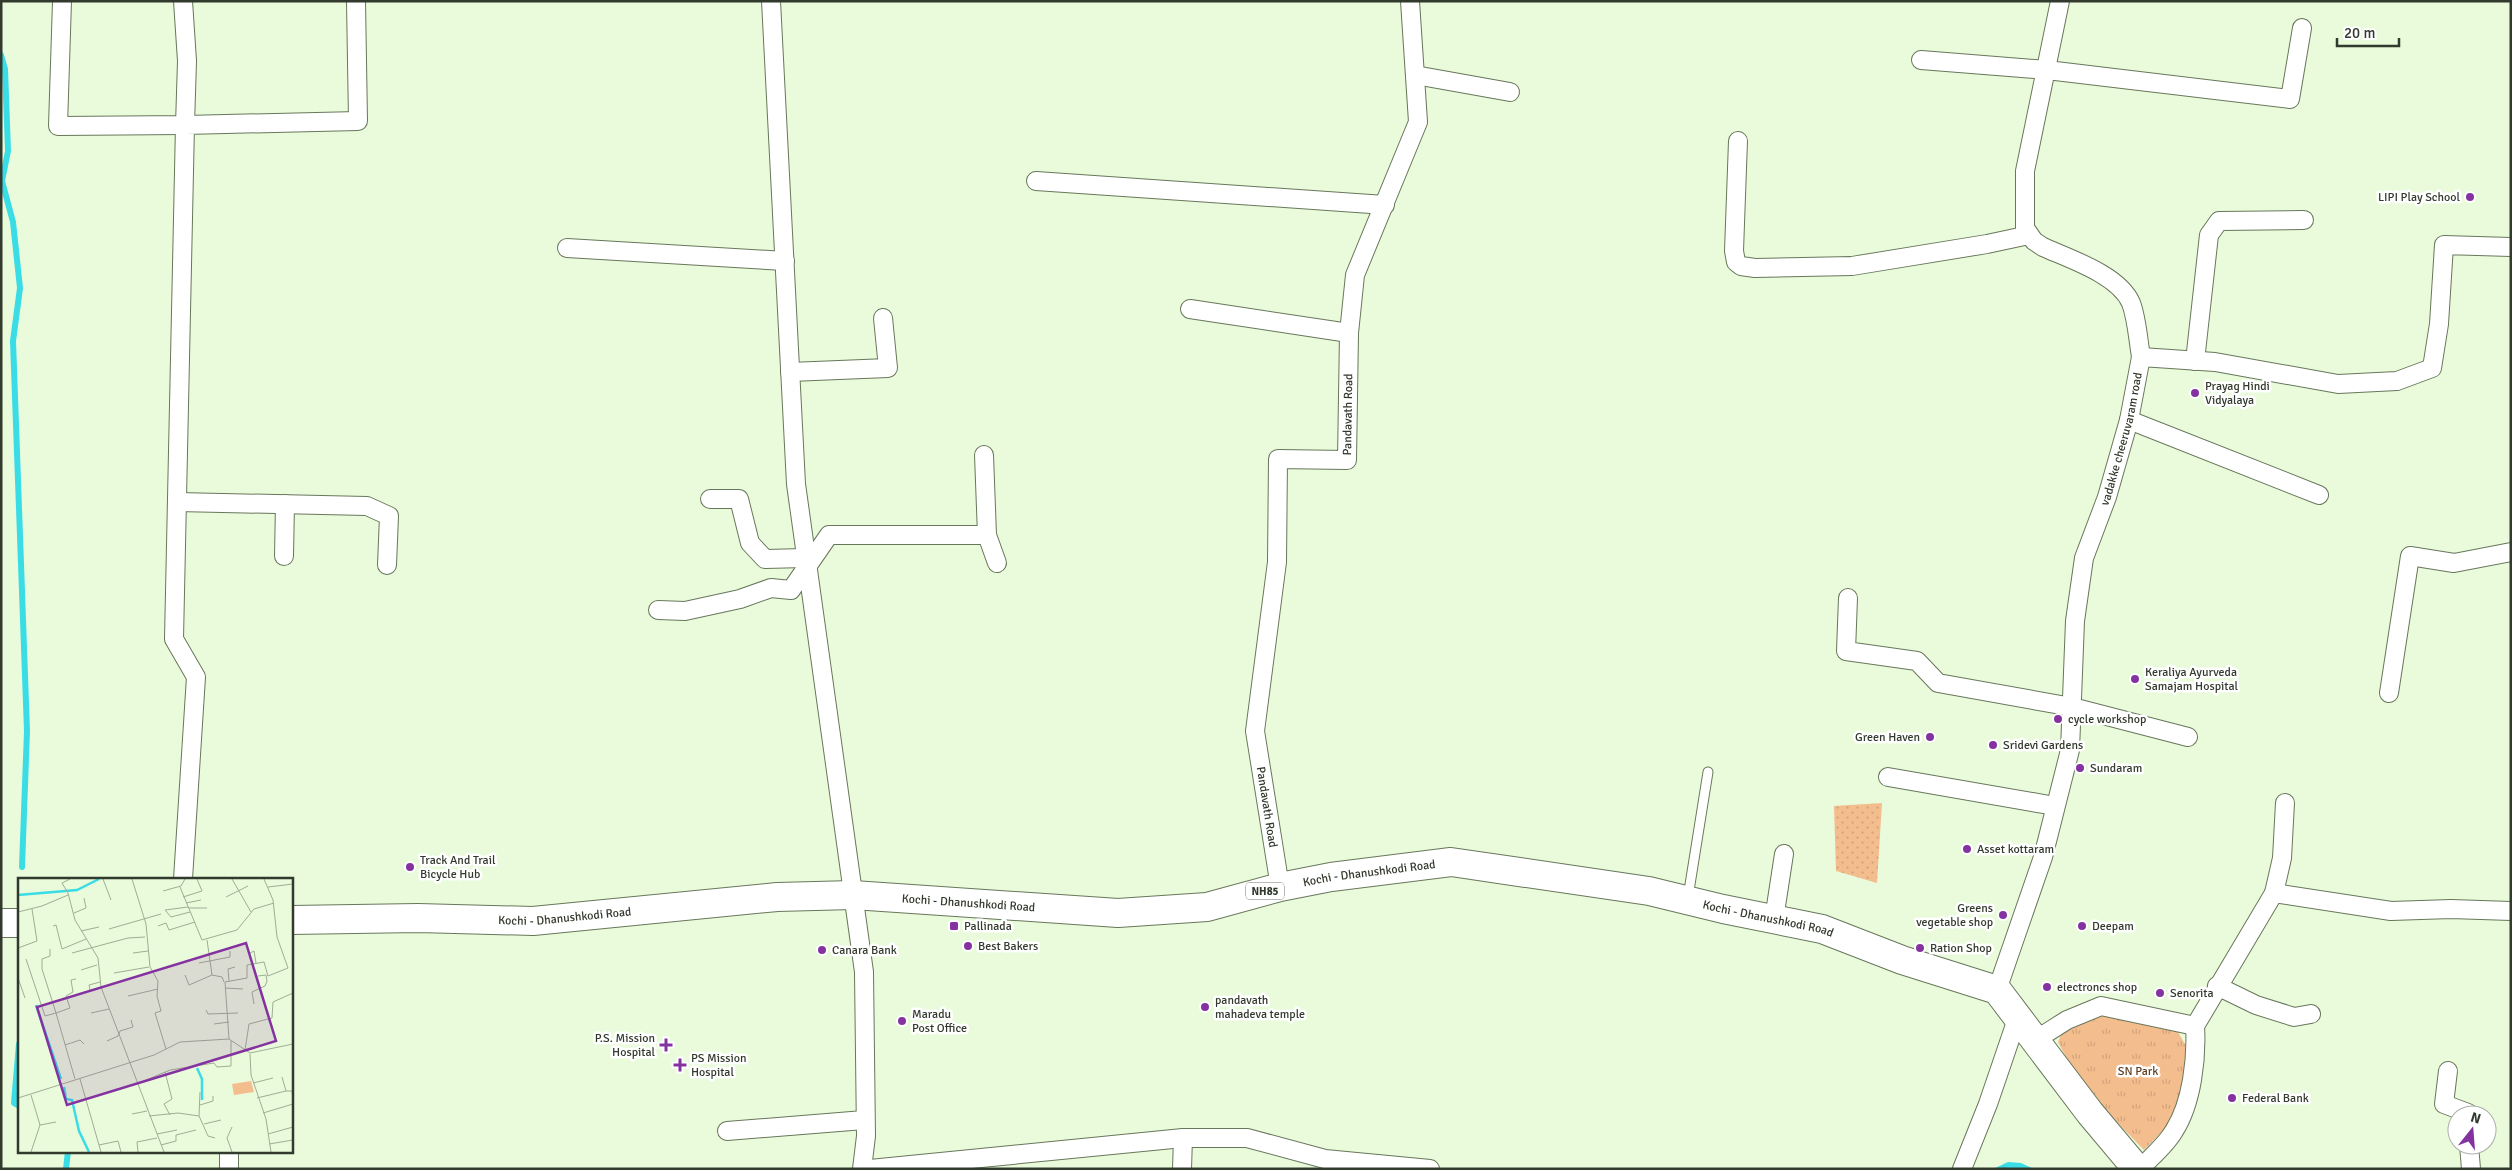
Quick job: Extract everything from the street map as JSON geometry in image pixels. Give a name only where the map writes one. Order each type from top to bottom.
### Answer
[{"type":"highway","name":"Kochi - Dhanushkodi Road","points":[[292,920],[418,918],[533,921],[777,897],[853,895],[1118,913],[1207,907],[1280,887],[1331,877],[1451,862],[1649,891],[1822,929],[1902,960],[1997,990]]},
{"type":"highway","points":[[1,923],[18,923]]},
{"type":"highway","points":[[1997,990],[2017,1019],[2090,1113],[2139,1169]]},
{"type":"street","points":[[62,1],[58,126],[358,121],[356,1]]},
{"type":"street","points":[[183,1],[187,61],[174,639],[196,678],[183,878]]},
{"type":"street","points":[[771,1],[796,484],[864,972],[864,1120],[866,1136],[862,1169]]},
{"type":"street","name":"Pandavath Road","points":[[1280,887],[1256,731],[1277,562],[1278,459],[1347,460],[1350,333],[1355,275],[1418,122],[1410,1]]},
{"type":"street","points":[[2060,1],[2047,70],[2026,156],[2026,228],[2029,235],[2043,247],[2107,277],[2124,291],[2133,312],[2142,356]]},
{"type":"street","points":[[1921,60],[2047,70],[2290,99],[2302,28]]},
{"type":"street","points":[[1415,75],[1510,92]]},
{"type":"street","points":[[1738,141],[1734,250],[1736,262],[1741,266],[1756,268],[1852,266],[1987,244],[2029,235]]},
{"type":"street","points":[[1036,181],[1385,205]]},
{"type":"street","points":[[2195,361],[2209,235],[2219,221],[2304,220]]},
{"type":"street","name":"vadakke cheeruvaram road","points":[[1997,990],[2043,857],[2070,750],[2075,622],[2084,558],[2107,497],[2128,420],[2142,356],[2215,362],[2338,384],[2397,381],[2432,368],[2439,324],[2444,245],[2511,247]]},
{"type":"street","points":[[567,248],[784,261]]},
{"type":"street","points":[[1190,309],[1350,333]]},
{"type":"street","points":[[790,372],[888,368],[883,318]]},
{"type":"street","points":[[2128,420],[2319,495]]},
{"type":"street","points":[[984,455],[987,535],[997,563]]},
{"type":"street","points":[[710,499],[739,499],[750,543],[765,559],[806,563]]},
{"type":"street","points":[[177,502],[367,506],[389,516],[387,565]]},
{"type":"street","points":[[284,556],[285,504]]},
{"type":"street","points":[[658,610],[685,611],[740,599],[771,588],[791,590],[806,563],[829,535],[987,535]]},
{"type":"street","points":[[2389,693],[2410,556],[2454,563],[2511,552]]},
{"type":"street","points":[[1848,598],[1846,652],[1917,661],[1938,683],[2072,707],[2188,737]]},
{"type":"street","points":[[1888,778],[2055,806]]},
{"type":"street","points":[[2139,1169],[2174,1132],[2186,1102],[2196,1048],[2195,1026],[2217,986],[2274,893],[2282,858],[2285,803]]},
{"type":"street","points":[[1774,919],[1784,854]]},
{"type":"street","points":[[2274,893],[2391,911],[2451,908],[2511,911]]},
{"type":"street","points":[[2217,986],[2256,1005],[2294,1017],[2311,1014]]},
{"type":"street","points":[[2034,1041],[2067,1020],[2101,1006],[2195,1026]]},
{"type":"street","points":[[1962,1169],[1988,1104],[2017,1019]]},
{"type":"street","points":[[2447,1105],[2444,1104],[2448,1071]]},
{"type":"street","points":[[727,1131],[864,1120]]},
{"type":"street","points":[[870,1169],[1183,1138],[1247,1138],[1325,1159],[1430,1169]]},
{"type":"street","points":[[1182,1169],[1183,1138]]},
{"type":"street","points":[[229,1152],[229,1169]]},
{"type":"street","points":[[2470,1155],[2471,1169]]},
{"type":"lane","points":[[1687,900],[1708,772]]},
{"type":"green space","points":[[1882,803],[1877,883],[1836,871],[1834,806]]},
{"type":"green space","name":"SN Park","points":[[2110,1013],[2173,1023],[2191,1055],[2175,1118],[2144,1150],[2086,1086],[2058,1042],[2063,1030],[2088,1017]]},
{"type":"water","points":[[2008,1162],[2021,1163],[2034,1169],[1993,1169]]},
{"type":"waterway","points":[[1,55],[5,69],[8,151],[2,181],[13,222],[20,288],[13,341],[27,731],[22,867]]},
{"type":"waterway","points":[[18,1056],[14,1103],[18,1105]]},
{"type":"waterway","points":[[66,1169],[68,1152]]},
{"type":"place","name":"LIPI Play School","points":[[2470,197]]},
{"type":"place","name":"Prayag Hindi Vidyalaya","points":[[2195,393]]},
{"type":"place","name":"Keraliya Ayurveda Samajam Hospital","points":[[2135,679]]},
{"type":"place","name":"cycle workshop","points":[[2058,719]]},
{"type":"place","name":"Green Haven","points":[[1930,737]]},
{"type":"place","name":"Sridevi Gardens","points":[[1993,745]]},
{"type":"place","name":"Sundaram","points":[[2080,768]]},
{"type":"place","name":"Asset kottaram","points":[[1967,849]]},
{"type":"place","name":"Track And Trail Bicycle Hub","points":[[410,867]]},
{"type":"place","name":"Greens vegetable shop","points":[[2003,915]]},
{"type":"place","name":"Pallinada","points":[[954,926]]},
{"type":"place","name":"Deepam","points":[[2082,926]]},
{"type":"place","name":"Best Bakers","points":[[968,946]]},
{"type":"place","name":"Ration Shop","points":[[1920,948]]},
{"type":"place","name":"Canara Bank","points":[[822,950]]},
{"type":"place","name":"electroncs shop","points":[[2047,987]]},
{"type":"place","name":"Senorita","points":[[2160,993]]},
{"type":"place","name":"pandavath mahadeva temple","points":[[1205,1007]]},
{"type":"place","name":"Maradu Post Office","points":[[902,1021]]},
{"type":"place","name":"P.S. Mission Hospital","points":[[666,1045]]},
{"type":"place","name":"PS Mission Hospital","points":[[680,1065]]},
{"type":"place","name":"Federal Bank","points":[[2232,1098]]}]
